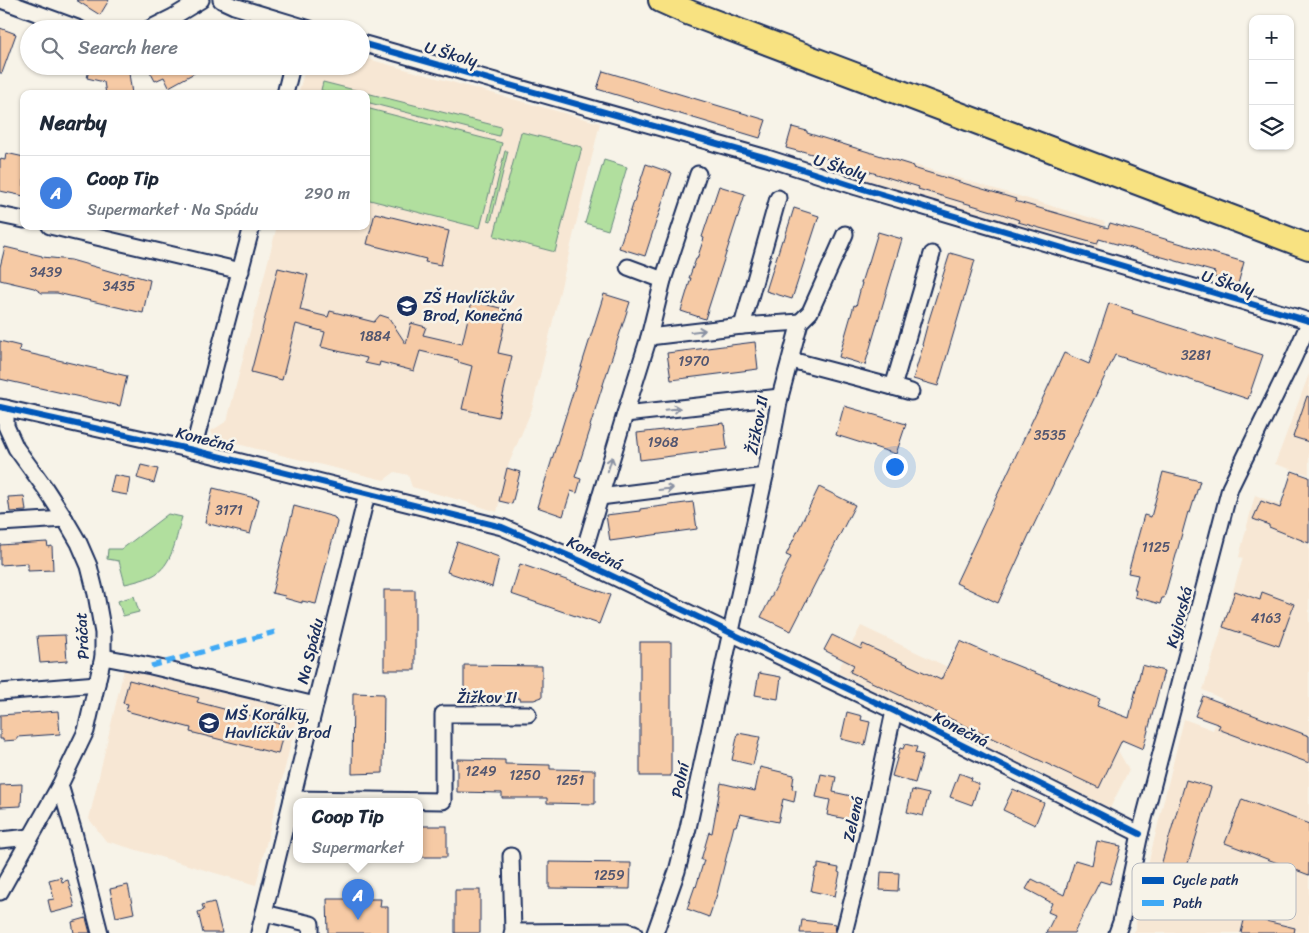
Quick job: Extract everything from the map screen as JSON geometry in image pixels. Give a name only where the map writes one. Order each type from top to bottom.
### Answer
[{"type":"main road","points":[[660,0],[1309,247]]},
{"type":"street","points":[[1,0],[55,20]]},
{"type":"street","points":[[167,20],[202,0]]},
{"type":"street","points":[[221,0],[279,20]]},
{"type":"street","name":"U Školy","points":[[370,46],[758,155],[857,187],[1309,322]]},
{"type":"street","points":[[286,90],[290,75]]},
{"type":"street","points":[[581,561],[649,337],[663,280],[698,174]]},
{"type":"street","points":[[742,326],[778,198]]},
{"type":"street","points":[[0,215],[20,219]]},
{"type":"street","points":[[67,230],[241,271]]},
{"type":"street","points":[[193,450],[251,230]]},
{"type":"street","name":"Žižkov II","points":[[731,633],[780,397],[800,322],[810,312],[845,234]]},
{"type":"street","points":[[893,388],[932,254]]},
{"type":"street","points":[[628,267],[663,280]]},
{"type":"street","points":[[649,337],[742,326],[800,322]]},
{"type":"street","name":"Kyjovská","points":[[1133,863],[1230,488],[1309,322]]},
{"type":"street","points":[[791,360],[911,392]]},
{"type":"street","points":[[625,414],[780,397]]},
{"type":"street","name":"Konečná","points":[[3,408],[193,450],[502,527],[581,561],[894,711],[1140,834]]},
{"type":"street","name":"Práčat","points":[[0,892],[60,785],[86,730],[104,657],[103,633],[89,566],[79,543],[65,519],[16,448],[6,426],[3,408]]},
{"type":"street","points":[[600,497],[765,476]]},
{"type":"street","name":"Na Spádu","points":[[259,933],[367,494]]},
{"type":"street","points":[[0,523],[65,519]]},
{"type":"street","name":"Polní","points":[[654,933],[677,871],[731,633]]},
{"type":"street","points":[[104,657],[151,666],[315,705]]},
{"type":"street","points":[[0,692],[97,684]]},
{"type":"street","name":"Zelená","points":[[844,933],[861,865],[894,711]]},
{"type":"street","name":"Žižkov II","points":[[423,801],[443,801],[442,714],[528,714]]},
{"type":"street","points":[[60,785],[100,933]]},
{"type":"street","points":[[0,840],[30,837]]},
{"type":"street","points":[[511,856],[512,932],[627,931],[634,933]]},
{"type":"street","name":"Kyjovská","points":[[1117,933],[1132,869]]},
{"type":"street","points":[[264,913],[311,924],[311,933]]},
{"type":"shaded area","name":"ZŠ Havlíčkův Brod, Konečná","points":[[370,59],[600,123],[532,409],[507,468],[497,512],[412,487],[408,475],[395,472],[384,480],[214,438],[211,431],[227,421],[276,230],[370,230],[370,90],[299,90],[303,75],[370,75]]},
{"type":"shaded area","points":[[818,136],[1105,222],[1097,250],[810,164]]},
{"type":"shaded area","points":[[1309,374],[1309,475],[1275,464]]},
{"type":"shaded area","points":[[1255,495],[1309,517],[1309,933],[1133,933],[1136,929],[1136,920],[1296,920],[1296,863],[1148,863],[1184,719],[1213,730],[1224,700],[1203,690],[1243,558],[1239,557]]},
{"type":"shaded area","points":[[861,626],[1116,747],[1129,770],[1110,808],[837,672]]},
{"type":"shaded area","points":[[124,669],[299,711],[256,885],[106,841],[89,819]]},
{"type":"green space","points":[[323,82],[355,90],[321,90]]},
{"type":"green space","points":[[370,94],[501,127],[499,136],[370,103]]},
{"type":"green space","points":[[370,109],[502,143],[480,228],[370,200]]},
{"type":"green space","points":[[521,132],[582,147],[555,252],[494,236]]},
{"type":"green space","points":[[505,151],[508,151],[491,221],[488,220]]},
{"type":"green space","points":[[604,160],[627,167],[608,230],[585,223]]},
{"type":"green space","points":[[168,514],[182,517],[173,550],[165,565],[152,576],[125,584],[119,561],[107,559],[108,549],[122,549]]},
{"type":"green space","points":[[134,596],[139,612],[123,616],[118,601]]},
{"type":"building","points":[[76,0],[109,0],[100,15]]},
{"type":"building","points":[[0,28],[16,34],[2,73],[0,73]]},
{"type":"building","points":[[603,71],[766,120],[760,138],[597,89]]},
{"type":"building","points":[[88,75],[129,75],[131,90],[105,90],[104,82],[87,78]]},
{"type":"building","points":[[152,75],[191,75],[169,87],[164,77],[155,81]]},
{"type":"building","points":[[792,127],[914,166],[913,168],[1016,199],[1015,201],[1108,228],[1110,223],[1244,262],[1238,284],[1214,277],[1215,272],[1099,239],[1097,244],[1018,222],[1019,220],[1002,214],[918,189],[919,187],[802,151],[786,148]]},
{"type":"building","points":[[6,153],[20,156],[20,195],[0,191],[0,159],[5,160]]},
{"type":"building","points":[[646,164],[672,173],[645,256],[619,248]]},
{"type":"building","points":[[719,186],[745,194],[705,319],[681,311],[691,278],[689,278],[704,238],[702,237]]},
{"type":"building","points":[[794,208],[819,216],[792,299],[766,291]]},
{"type":"building","points":[[375,213],[449,231],[441,265],[425,262],[426,259],[367,244]]},
{"type":"building","points":[[878,232],[902,239],[865,365],[839,357]]},
{"type":"building","points":[[5,247],[42,257],[71,260],[120,274],[121,272],[150,280],[143,313],[57,293],[42,293],[34,288],[0,280],[0,267]]},
{"type":"building","points":[[950,253],[975,260],[938,386],[913,379],[927,326]]},
{"type":"building","points":[[278,268],[308,275],[300,310],[328,317],[330,311],[374,322],[380,315],[389,318],[406,344],[411,323],[426,327],[423,335],[462,344],[472,301],[508,310],[498,353],[512,356],[498,417],[462,409],[472,366],[458,362],[458,360],[420,351],[414,371],[380,362],[379,366],[365,363],[367,358],[321,347],[325,332],[296,324],[282,380],[251,372]]},
{"type":"building","points":[[604,294],[630,302],[575,477],[581,479],[577,493],[571,491],[563,516],[537,507]]},
{"type":"building","points":[[1109,303],[1133,311],[1132,313],[1263,355],[1248,399],[1115,355],[998,603],[956,583],[1064,353],[1089,364]]},
{"type":"building","points":[[0,341],[20,346],[19,351],[127,376],[120,406],[0,379]]},
{"type":"building","points":[[755,342],[758,369],[671,380],[667,353]]},
{"type":"building","points":[[1307,396],[1309,397],[1309,442],[1293,437]]},
{"type":"building","points":[[844,406],[906,424],[896,454],[836,435]]},
{"type":"building","points":[[724,423],[727,449],[640,460],[637,433]]},
{"type":"building","points":[[141,465],[158,469],[154,483],[137,478]]},
{"type":"building","points":[[507,468],[520,472],[512,504],[499,501]]},
{"type":"building","points":[[1292,471],[1309,477],[1309,543],[1253,519],[1261,501],[1280,508]]},
{"type":"building","points":[[1163,472],[1200,481],[1190,513],[1188,512],[1164,598],[1162,598],[1160,604],[1135,597],[1136,590],[1134,590],[1138,575],[1128,573],[1144,515],[1151,517]]},
{"type":"building","points":[[114,475],[130,478],[127,495],[110,492]]},
{"type":"building","points":[[819,487],[855,505],[791,631],[761,617],[791,557],[786,555]]},
{"type":"building","points":[[213,488],[259,499],[250,534],[205,523]]},
{"type":"building","points":[[24,496],[26,511],[10,512],[8,497]]},
{"type":"building","points":[[693,502],[697,529],[610,541],[606,515]]},
{"type":"building","points":[[294,506],[334,517],[337,522],[316,604],[302,601],[302,603],[272,593]]},
{"type":"building","points":[[47,542],[48,547],[52,546],[53,570],[28,571],[28,563],[0,565],[0,545]]},
{"type":"building","points":[[457,542],[499,557],[492,587],[447,572]]},
{"type":"building","points":[[520,564],[610,595],[599,624],[511,594]]},
{"type":"building","points":[[384,590],[415,590],[415,670],[384,670]]},
{"type":"building","points":[[1235,591],[1260,600],[1262,592],[1294,604],[1279,646],[1223,627]]},
{"type":"building","points":[[65,635],[67,661],[40,663],[37,636]]},
{"type":"building","points":[[832,635],[861,649],[863,644],[941,680],[960,641],[1100,699],[1097,706],[1129,718],[1142,665],[1164,671],[1143,749],[1122,740],[1099,788],[850,672],[854,665],[824,650]]},
{"type":"building","points":[[640,642],[671,642],[671,776],[640,776]]},
{"type":"building","points":[[464,665],[542,666],[542,697],[534,700],[520,700],[516,696],[464,697]]},
{"type":"building","points":[[759,673],[781,677],[778,699],[755,695]]},
{"type":"building","points":[[129,680],[199,698],[197,702],[285,725],[278,754],[190,732],[191,728],[126,711],[128,704],[123,703]]},
{"type":"building","points":[[353,693],[384,694],[383,773],[352,774]]},
{"type":"building","points":[[1203,696],[1309,736],[1309,763],[1218,729],[1220,725],[1195,716]]},
{"type":"building","points":[[58,711],[60,734],[17,737],[17,740],[3,741],[3,739],[0,739],[0,715]]},
{"type":"building","points":[[847,712],[862,716],[861,720],[870,722],[865,745],[841,739]]},
{"type":"building","points":[[738,733],[760,737],[753,765],[732,760]]},
{"type":"building","points":[[905,744],[917,747],[915,753],[923,755],[915,783],[892,776],[900,748],[903,749]]},
{"type":"building","points":[[457,759],[505,760],[505,764],[550,765],[550,769],[595,770],[595,804],[547,803],[547,798],[502,798],[502,793],[457,792]]},
{"type":"building","points":[[760,767],[794,775],[792,789],[796,790],[794,802],[783,799],[778,822],[740,814],[736,826],[734,826],[717,894],[709,917],[687,909],[704,860],[701,860],[709,832],[712,833],[721,783],[755,791]]},
{"type":"building","points":[[959,773],[972,778],[971,781],[979,784],[972,805],[950,797]]},
{"type":"building","points":[[821,774],[836,777],[833,792],[856,797],[851,820],[827,815],[830,800],[816,797]]},
{"type":"building","points":[[1186,780],[1211,787],[1188,863],[1162,863]]},
{"type":"building","points":[[22,784],[21,806],[0,807],[0,785]]},
{"type":"building","points":[[1013,789],[1044,803],[1035,825],[1003,810]]},
{"type":"building","points":[[912,790],[929,794],[923,816],[907,812]]},
{"type":"building","points":[[1242,799],[1309,824],[1309,875],[1296,870],[1296,863],[1278,863],[1225,843]]},
{"type":"building","points":[[423,826],[447,826],[447,857],[423,857]]},
{"type":"building","points":[[1097,841],[1121,846],[1110,884],[1100,881],[1074,933],[1046,933],[1055,915],[1048,912],[1052,903],[1026,889],[1032,879],[1064,895],[1075,860],[1092,865]]},
{"type":"building","points":[[549,862],[631,863],[630,889],[549,888]]},
{"type":"building","points":[[818,864],[839,868],[838,872],[840,873],[835,896],[811,891]]},
{"type":"building","points":[[881,872],[899,873],[898,891],[880,890]]},
{"type":"building","points":[[61,877],[62,882],[68,880],[75,907],[51,913],[48,900],[54,899],[49,880]]},
{"type":"building","points":[[128,885],[134,913],[116,917],[110,889]]},
{"type":"building","points":[[455,890],[480,890],[480,933],[455,933]]},
{"type":"building","points":[[327,899],[381,899],[380,907],[388,907],[388,933],[328,933]]},
{"type":"building","points":[[214,902],[222,933],[203,933],[198,912],[204,910],[202,905]]},
{"type":"building","points":[[86,918],[90,933],[74,933],[72,922]]},
{"type":"building","points":[[802,920],[836,924],[835,933],[800,933]]},
{"type":"building","points":[[1244,920],[1262,920],[1295,928],[1294,933],[1241,933]]},
{"type":"marked path","points":[[151,666],[275,632]]},
{"type":"cycle path","points":[[370,46],[767,158],[857,187],[1309,321]]},
{"type":"cycle path","points":[[0,407],[193,450],[502,527],[581,561],[894,711],[1140,834]]},
{"type":"place","name":"ZŠ Havlíčkův Brod, Konečná","points":[[407,306]]},
{"type":"place","name":"MŠ Korálky, Havlíčkův Brod","points":[[209,723]]},
{"type":"place","name":"Coop Tip","points":[[358,920]]}]
